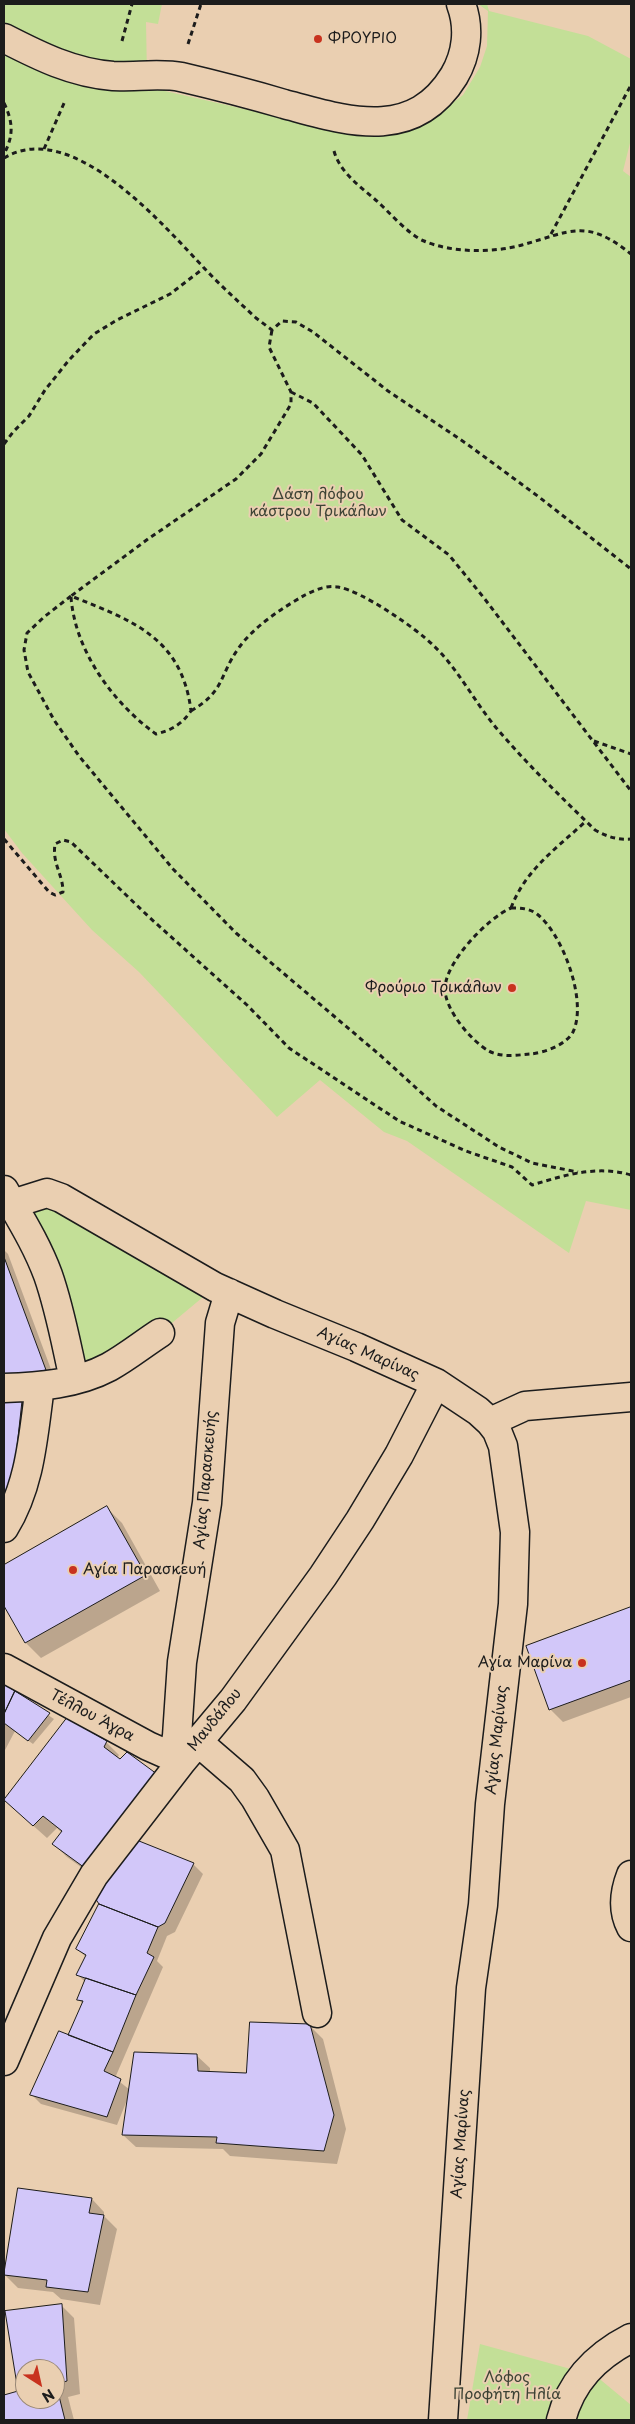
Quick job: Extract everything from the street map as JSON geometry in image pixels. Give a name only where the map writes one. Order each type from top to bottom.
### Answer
[{"type":"street","points":[[4,38],[48,60],[76,70],[115,76],[178,77],[337,118],[381,122],[405,117],[433,100],[451,80],[465,50],[465,20],[460,4]]},
{"type":"street","name":"Αγίας Μαρίνας","points":[[8,1197],[47,1193],[61,1198],[138,1244],[229,1293],[356,1347],[436,1384],[478,1411],[490,1422],[497,1431],[503,1446],[515,1532],[516,1566],[490,1804],[483,1905],[471,1988],[443,2420]]},
{"type":"street","points":[[8,1197],[34,1244],[47,1275],[60,1317],[74,1380]]},
{"type":"street","name":"Αγίας Παρασκευής","points":[[184,1753],[177,1736],[182,1662],[207,1504],[220,1323],[229,1293]]},
{"type":"street","points":[[4,1388],[40,1386],[74,1380],[108,1367],[160,1333]]},
{"type":"street","name":"Μανδάλου","points":[[4,2061],[57,1938],[94,1875],[184,1753],[233,1700],[360,1520],[399,1455],[436,1384]]},
{"type":"street","points":[[4,1528],[20,1497],[28,1471],[40,1386]]},
{"type":"street","points":[[490,1422],[525,1406],[631,1397]]},
{"type":"street","name":"Τέλλου Άγρα","points":[[4,1668],[117,1730],[184,1753],[242,1780],[255,1798],[285,1850],[317,2013]]},
{"type":"street","points":[[631,1875],[624,1899],[627,1918],[631,1928]]},
{"type":"street","points":[[562,2420],[569,2396],[579,2378],[600,2357],[631,2338]]},
{"type":"path","points":[[130,10],[132,4]]},
{"type":"path","points":[[178,77],[201,4]]},
{"type":"path","points":[[44,149],[76,70]]},
{"type":"path","points":[[551,234],[631,86]]},
{"type":"path","points":[[4,102],[11,119],[12,134],[4,154]]},
{"type":"path","points":[[337,118],[333,148],[336,159],[346,174],[422,241],[440,247],[466,250],[497,248],[521,245],[551,234],[575,229],[596,233],[614,240],[631,254]]},
{"type":"path","points":[[4,158],[16,151],[44,149],[61,151],[80,160],[115,184],[163,223],[204,268],[256,318],[272,330]]},
{"type":"path","points":[[4,444],[12,432],[29,416],[45,390],[69,360],[94,334],[117,320],[170,294],[204,268]]},
{"type":"path","points":[[631,569],[539,497],[467,444],[381,386],[313,332],[296,322],[282,322],[272,330],[269,347],[291,392],[291,404],[284,420],[261,454],[243,473],[44,616],[27,633],[24,650],[28,672],[54,720],[80,756],[173,869],[236,933],[382,1056],[436,1106],[499,1147],[532,1163],[578,1172],[617,1171],[631,1174]]},
{"type":"path","points":[[291,392],[313,403],[362,455],[402,520],[449,555],[631,791]]},
{"type":"path","points":[[71,596],[72,614],[79,634],[99,674],[114,696],[137,721],[156,734],[168,731],[184,721],[191,711],[214,694],[225,677],[236,651],[255,630],[286,606],[307,594],[325,587],[345,589],[360,595],[405,623],[433,645],[490,721],[586,821],[608,837],[621,840],[631,839]]},
{"type":"path","points":[[71,596],[140,626],[161,642],[185,680],[191,711]]},
{"type":"path","points":[[593,741],[631,754]]},
{"type":"path","points":[[511,908],[529,909],[546,924],[561,949],[572,974],[577,994],[577,1014],[573,1032],[565,1041],[535,1054],[505,1056],[489,1051],[463,1028],[445,990],[452,966],[492,921],[511,908],[521,885],[533,869],[586,821]]},
{"type":"path","points":[[4,839],[50,892],[55,895],[63,892],[63,885],[53,857],[54,844],[63,840],[71,842],[149,917],[247,1005],[289,1048],[400,1120],[466,1151],[512,1167],[532,1185],[578,1172]]},
{"type":"green space","name":"Δάση λόφου κάστρου Τρικάλων","points":[[4,4],[162,4],[158,24],[146,22],[147,77],[165,91],[363,136],[401,131],[435,116],[463,95],[480,67],[487,46],[488,11],[478,4],[487,4],[489,11],[588,36],[631,59],[631,139],[623,171],[631,177],[631,1210],[586,1201],[569,1253],[407,1141],[384,1132],[320,1080],[277,1117],[139,972],[92,930],[22,853],[4,829]]},
{"type":"green space","points":[[37,1195],[215,1287],[160,1333],[74,1379],[12,1204]]},
{"type":"green space","name":"Λόφος Προφήτη Ηλία","points":[[480,2344],[596,2376],[631,2405],[631,2420],[467,2420]]},
{"type":"building","points":[[4,1257],[46,1370],[4,1379]]},
{"type":"building","points":[[22,1401],[11,1502],[4,1502],[4,1402]]},
{"type":"building","name":"Αγία Παρασκευή","points":[[107,1506],[146,1575],[25,1643],[4,1606],[4,1565]]},
{"type":"building","name":"Αγία Μαρίνα","points":[[631,1607],[631,1680],[549,1710],[526,1646]]},
{"type":"building","points":[[4,1684],[15,1691],[4,1714]]},
{"type":"building","points":[[15,1691],[50,1713],[28,1741],[4,1723],[4,1714]]},
{"type":"building","points":[[67,1718],[107,1741],[104,1747],[120,1759],[127,1752],[161,1777],[85,1868],[52,1844],[62,1831],[43,1816],[33,1826],[4,1800]]},
{"type":"building","points":[[134,1839],[194,1863],[165,1923],[158,1927],[99,1904],[93,1895]]},
{"type":"building","points":[[99,1904],[158,1927],[147,1953],[154,1957],[136,1995],[76,1975],[86,1955],[76,1949]]},
{"type":"building","points":[[86,1978],[136,1995],[113,2052],[68,2035],[83,2001],[77,2000]]},
{"type":"building","points":[[250,2022],[310,2024],[334,2115],[324,2151],[216,2143],[217,2137],[122,2135],[134,2052],[197,2054],[198,2071],[246,2073]]},
{"type":"building","points":[[59,2031],[113,2052],[104,2071],[121,2079],[107,2117],[30,2095]]},
{"type":"building","points":[[18,2188],[92,2198],[89,2213],[104,2215],[88,2292],[46,2287],[47,2280],[4,2275]]},
{"type":"building","points":[[62,2304],[67,2381],[65,2382],[65,2359],[15,2359],[15,2373],[5,2311]]},
{"type":"building","points":[[15,2392],[15,2409],[62,2409],[65,2420],[4,2420],[4,2395]]},
{"type":"place","name":"ΦΡΟΥΡΙΟ","points":[[318,39]]},
{"type":"place","name":"Φρούριο Τρικάλων","points":[[512,988]]},
{"type":"place","name":"Αγία Παρασκευή","points":[[73,1570]]},
{"type":"place","name":"Αγία Μαρίνα","points":[[582,1663]]}]
